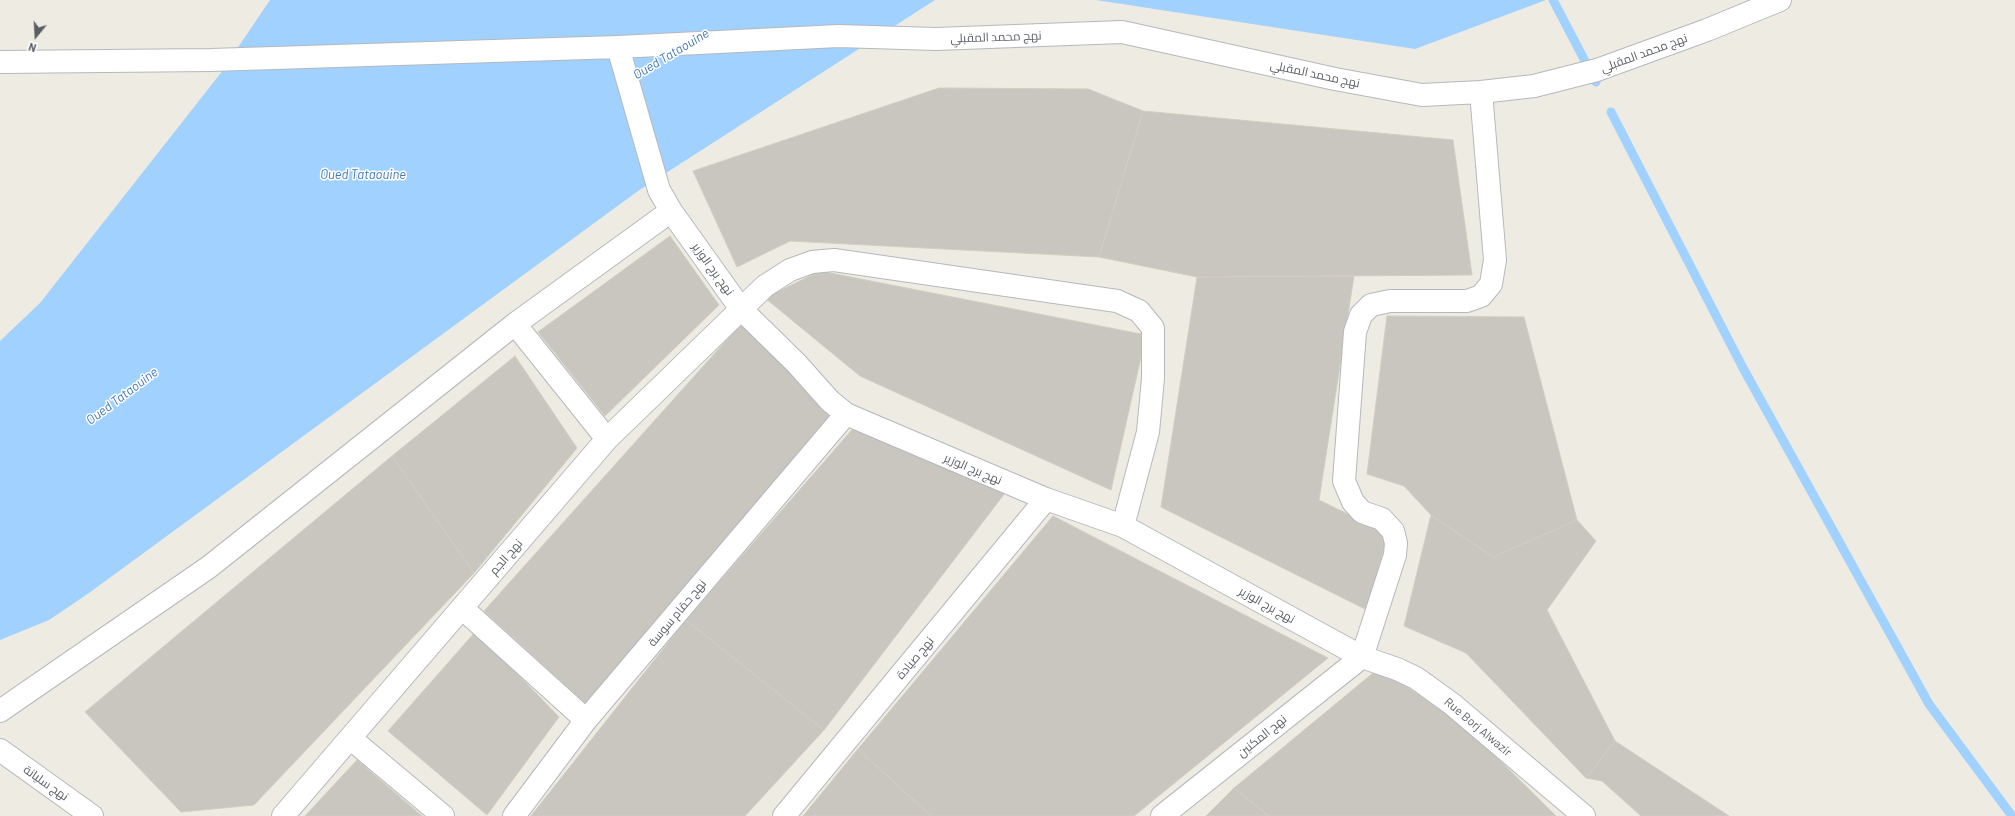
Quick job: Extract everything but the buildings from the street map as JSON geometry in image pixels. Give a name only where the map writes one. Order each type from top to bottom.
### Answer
[{"type":"street","name":"نهج محمد المقبلي","points":[[0,62],[211,60],[618,47],[838,36],[936,39],[1122,32],[1335,79],[1422,95],[1480,92],[1534,86],[1597,70],[1706,30],[1780,0]]},
{"type":"street","name":"نهج برج الوزير","points":[[618,47],[659,190],[671,211],[741,309],[797,364],[830,401],[846,414],[1046,499],[1123,526],[1362,657]]},
{"type":"street","points":[[1362,657],[1395,555],[1396,543],[1393,531],[1382,520],[1362,512],[1353,502],[1344,481],[1355,332],[1361,315],[1371,305],[1390,301],[1467,301],[1481,296],[1491,284],[1495,260],[1480,92]]},
{"type":"street","points":[[0,711],[209,567],[515,324],[671,211]]},
{"type":"street","name":"نهج الجم","points":[[283,816],[607,439],[765,286],[790,270],[812,262],[834,260],[1117,300],[1139,311],[1153,328],[1153,378],[1148,432],[1123,526]]},
{"type":"street","points":[[515,324],[607,439]]},
{"type":"street","name":"نهج حمّام سوسة","points":[[514,816],[586,720],[846,414]]},
{"type":"street","name":"نهج صيادة","points":[[784,816],[1046,499]]},
{"type":"street","points":[[462,608],[586,720]]},
{"type":"street","name":"نهج المكنين","points":[[1162,816],[1362,657]]},
{"type":"street","name":"Rue Borj Alwazir","points":[[1362,657],[1397,669],[1435,691],[1584,816]]},
{"type":"street","points":[[350,738],[443,816]]},
{"type":"street","name":"نهج سليانة","points":[[0,750],[92,816]]},
{"type":"water","name":"Oued Tataouine","points":[[270,0],[935,0],[638,191],[89,593],[49,620],[0,640],[0,341],[40,303],[220,74]]},
{"type":"water","points":[[1096,0],[1546,0],[1415,49]]},
{"type":"waterway","points":[[1553,0],[1596,82]]},
{"type":"waterway","points":[[1611,112],[1743,368],[1929,704],[2012,816]]}]
